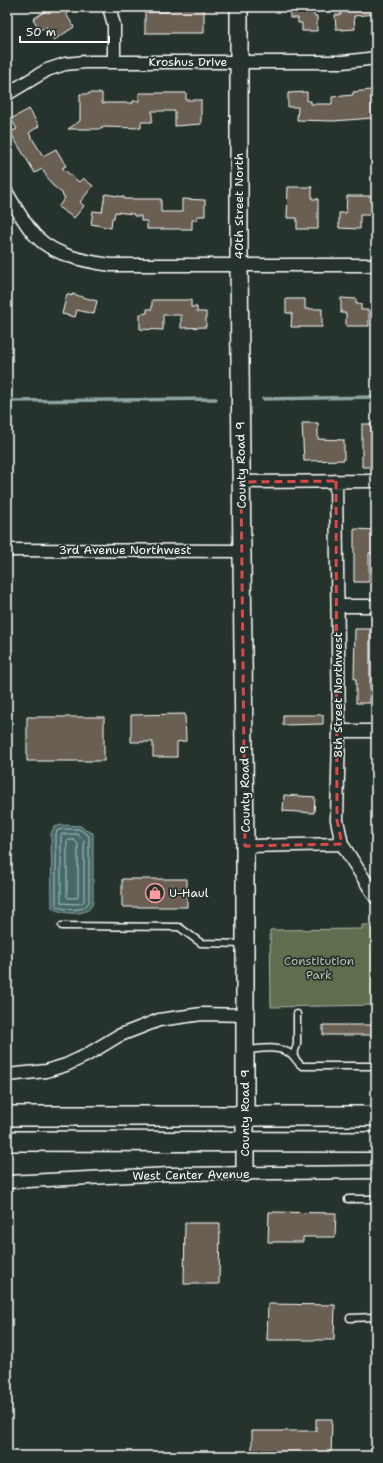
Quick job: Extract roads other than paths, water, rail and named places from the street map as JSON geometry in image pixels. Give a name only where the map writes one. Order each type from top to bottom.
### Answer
[{"type":"main road","points":[[7,1116],[376,1116]]},
{"type":"main road","points":[[7,1141],[376,1142]]},
{"type":"street","points":[[110,7],[114,25],[114,62]]},
{"type":"street","name":"40th Street North","points":[[239,7],[240,406]]},
{"type":"street","name":"Kroshus Drive","points":[[7,94],[47,70],[64,64],[85,62],[343,62],[376,58]]},
{"type":"street","points":[[7,194],[29,229],[44,244],[64,255],[111,265],[376,264]]},
{"type":"street","name":"County Road 9","points":[[240,406],[246,846],[245,1173]]},
{"type":"street","name":"8th Street Northwest","points":[[336,481],[339,731],[337,820],[342,844],[376,898]]},
{"type":"street","points":[[241,482],[376,481]]},
{"type":"street","name":"3rd Avenue Northwest","points":[[7,550],[242,550]]},
{"type":"street","points":[[338,606],[376,606]]},
{"type":"street","points":[[339,731],[376,731]]},
{"type":"street","points":[[246,846],[342,844]]},
{"type":"street","points":[[7,1075],[46,1071],[66,1064],[85,1056],[118,1036],[159,1020],[202,1014],[245,1015]]},
{"type":"street","name":"West Center Avenue","points":[[7,1182],[170,1174],[376,1172]]},
{"type":"lane","points":[[62,926],[179,927],[201,943],[245,944]]},
{"type":"lane","points":[[293,1056],[297,1045],[297,1014]]},
{"type":"lane","points":[[245,1050],[276,1048],[284,1050],[293,1056],[302,1066],[376,1066]]},
{"type":"lane","points":[[348,1199],[376,1199]]},
{"type":"lane","points":[[350,1318],[376,1317]]},
{"type":"water","points":[[62,825],[81,826],[85,830],[93,833],[93,902],[87,911],[81,913],[62,912],[52,908],[51,833],[54,827]]},
{"type":"waterway","points":[[263,399],[376,397]]},
{"type":"waterway","points":[[7,401],[216,399]]},
{"type":"place","name":"U-Haul","points":[[155,893]]},
{"type":"park label","name":"Constitution Park","points":[[319,968]]}]
